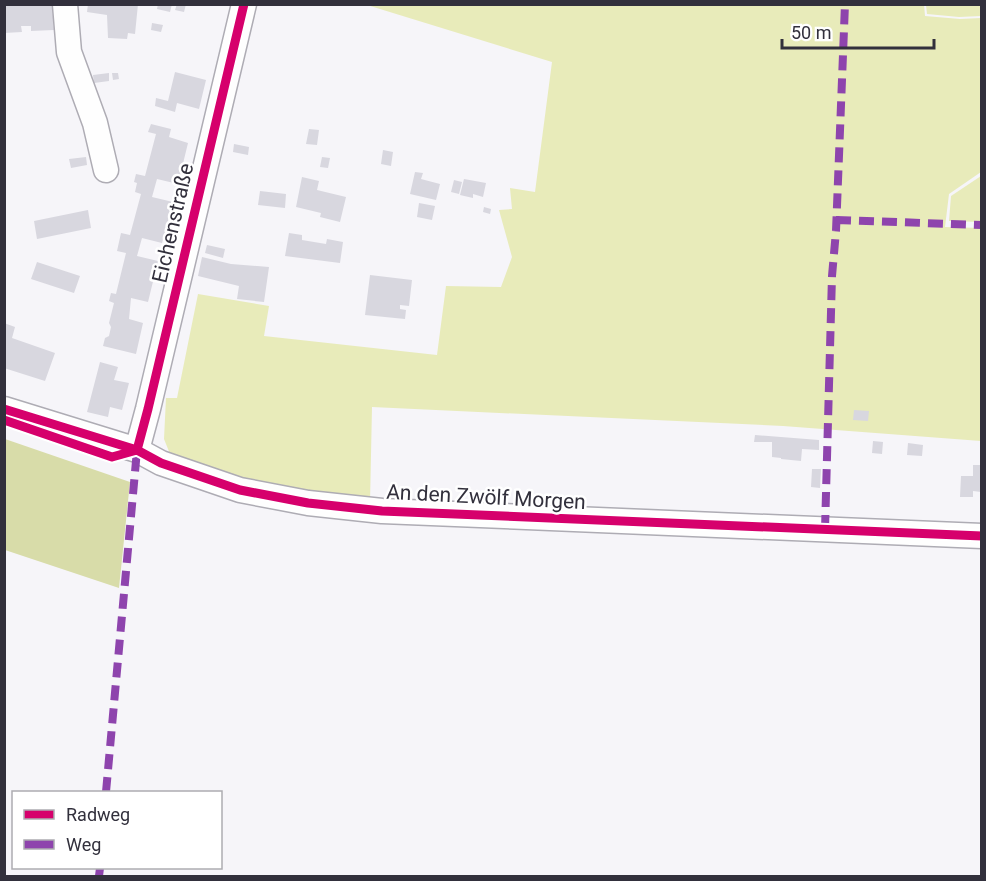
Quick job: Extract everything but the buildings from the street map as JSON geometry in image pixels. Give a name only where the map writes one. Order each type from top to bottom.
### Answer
[{"type":"street","points":[[65,4],[69,52],[95,123],[106,170]]},
{"type":"street","name":"Eichenstraße","points":[[137,450],[244,4]]},
{"type":"street","name":"An den Zwölf Morgen","points":[[4,409],[137,450],[160,463],[240,490],[308,503],[394,511],[981,536]]},
{"type":"green space","points":[[924,4],[925,16],[981,18],[981,172],[949,194],[945,227],[981,228],[981,441],[783,426],[372,407],[370,503],[268,488],[170,454],[164,439],[166,398],[177,398],[198,294],[269,306],[264,336],[437,355],[446,286],[501,287],[512,257],[499,210],[512,209],[510,188],[535,192],[552,62],[367,5]]},
{"type":"green space","points":[[926,5],[981,5],[981,16],[959,17],[927,14]]},
{"type":"green space","points":[[981,176],[981,222],[949,221],[951,196]]},
{"type":"green space","points":[[5,439],[130,482],[119,588],[5,550]]},
{"type":"marked path","points":[[825,530],[832,276],[836,231],[845,4]]},
{"type":"marked path","points":[[836,220],[982,225]]},
{"type":"marked path","points":[[106,791],[137,450],[132,451]]},
{"type":"marked path","points":[[99,876],[100,869]]},
{"type":"cycle path","points":[[137,450],[244,4]]},
{"type":"cycle path","points":[[4,409],[137,450],[161,463],[240,490],[308,503],[382,511],[982,536]]},
{"type":"cycle path","points":[[4,420],[112,457],[137,450]]}]
